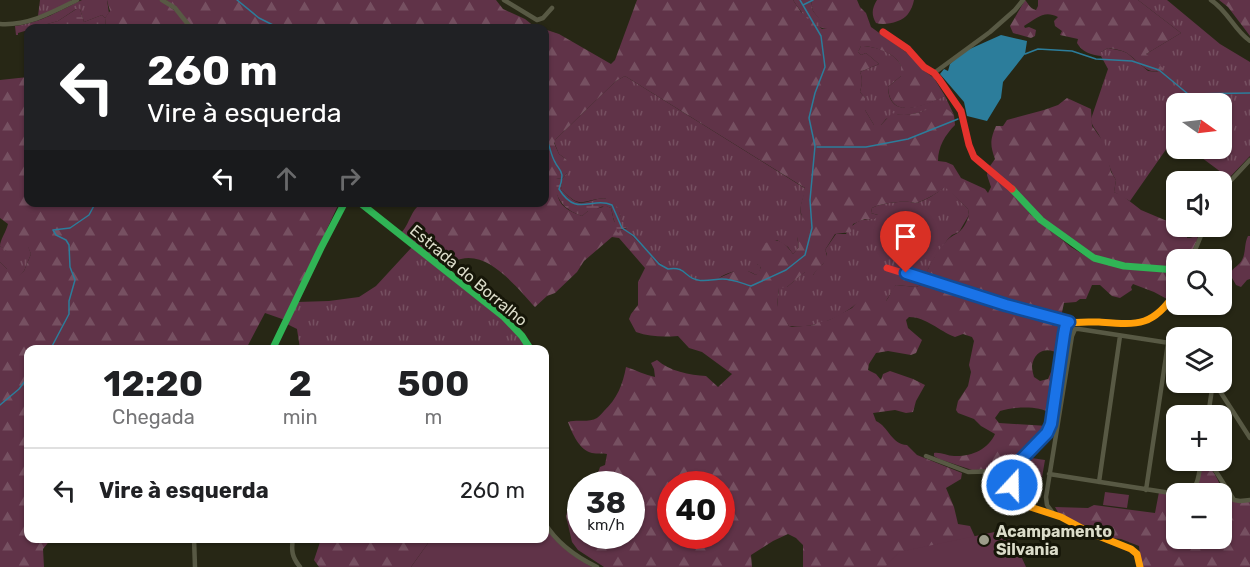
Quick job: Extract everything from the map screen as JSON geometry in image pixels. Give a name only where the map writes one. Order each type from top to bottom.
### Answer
[{"type":"street","points":[[0,24],[14,24],[35,19],[77,0]]},
{"type":"street","points":[[162,0],[175,8],[188,24]]},
{"type":"street","points":[[504,0],[537,20],[542,19],[552,8]]},
{"type":"street","points":[[934,73],[990,32],[1023,0]]},
{"type":"street","points":[[1211,0],[1224,10],[1245,38],[1250,41]]},
{"type":"street","points":[[882,32],[908,49],[924,67],[934,73],[961,111],[974,157],[1007,184],[1041,220],[1094,258],[1124,266],[1166,269]]},
{"type":"street","points":[[1232,179],[1250,160]]},
{"type":"street","points":[[274,345],[342,207]]},
{"type":"street","name":"Estrada do Borralho","points":[[365,207],[504,317],[528,345]]},
{"type":"street","points":[[887,268],[1069,322],[1125,322],[1150,319],[1166,305]]},
{"type":"street","points":[[926,456],[971,472],[1008,471],[1016,465],[1047,433],[1051,424],[1064,334],[1066,324],[1069,322]]},
{"type":"street","points":[[1054,514],[1048,508],[1046,501],[1074,331],[1077,328],[1166,343]]},
{"type":"street","points":[[1099,482],[1120,336]]},
{"type":"street","points":[[1146,490],[1166,356]]},
{"type":"street","points":[[1220,393],[1250,438]]},
{"type":"street","points":[[1016,465],[1011,476],[1013,492],[1020,502],[1027,507],[1054,514],[1135,551],[1140,567]]},
{"type":"street","points":[[1216,471],[1234,500],[1250,500]]},
{"type":"street","points":[[1049,474],[1166,493]]},
{"type":"street","points":[[549,529],[562,545],[597,567]]},
{"type":"street","points":[[194,543],[195,567]]},
{"type":"street","points":[[293,543],[292,554],[300,567]]},
{"type":"green space","points":[[40,0],[72,0],[38,16]]},
{"type":"green space","points":[[82,0],[107,0],[109,13],[105,18],[102,15],[84,22],[80,9],[76,9],[58,21],[47,24],[25,24],[42,19]]},
{"type":"green space","points":[[107,0],[161,0],[186,24],[106,24],[105,18],[110,11]]},
{"type":"green space","points":[[166,0],[496,0],[503,9],[531,24],[190,24],[177,8]]},
{"type":"green space","points":[[637,0],[793,0],[801,12],[822,29],[827,29],[813,11],[811,0],[857,0],[866,13],[871,27],[910,55],[923,70],[934,78],[945,96],[910,108],[902,108],[895,104],[890,98],[888,87],[901,76],[901,66],[894,57],[884,51],[861,46],[858,52],[861,55],[866,53],[879,64],[860,72],[862,82],[860,92],[865,98],[865,110],[874,125],[881,125],[892,113],[912,114],[938,107],[948,110],[954,115],[955,125],[943,142],[938,161],[953,165],[961,178],[985,189],[988,193],[991,187],[987,175],[988,170],[1015,193],[1030,214],[1071,247],[1092,260],[1166,271],[1166,298],[1133,284],[1132,290],[1120,298],[1112,296],[1100,285],[1092,285],[1086,299],[1064,303],[1061,317],[1047,315],[925,278],[939,250],[947,240],[958,233],[969,215],[968,209],[945,187],[915,203],[891,203],[872,208],[871,213],[881,216],[853,224],[851,232],[835,234],[825,250],[825,260],[813,275],[805,272],[787,287],[779,288],[777,306],[786,315],[789,326],[792,327],[814,325],[829,320],[852,308],[858,301],[886,301],[896,285],[916,287],[926,283],[1064,323],[1059,354],[1050,350],[1042,351],[1035,357],[1032,366],[1034,377],[1040,381],[1048,379],[1051,372],[1056,373],[1050,413],[1039,409],[1018,408],[1000,411],[995,418],[999,423],[1048,426],[1007,469],[972,470],[934,456],[934,453],[954,456],[972,454],[988,444],[995,434],[956,410],[958,401],[968,386],[974,341],[972,337],[963,334],[955,337],[927,322],[909,317],[906,320],[908,328],[922,340],[916,353],[911,355],[888,351],[876,353],[869,364],[868,370],[881,380],[883,374],[890,371],[925,385],[913,412],[895,410],[873,413],[876,421],[897,442],[907,445],[917,455],[962,473],[961,479],[946,488],[958,524],[970,526],[975,537],[979,567],[803,567],[803,545],[788,534],[751,555],[752,567],[604,567],[578,550],[645,549],[645,471],[599,471],[600,467],[605,465],[607,454],[592,453],[583,448],[568,422],[590,420],[599,416],[616,396],[626,367],[655,377],[651,363],[657,360],[680,372],[706,376],[718,387],[732,374],[702,352],[689,348],[678,336],[646,335],[636,332],[629,319],[638,305],[638,282],[645,268],[619,238],[612,237],[584,261],[577,272],[555,293],[547,296],[535,307],[502,273],[492,266],[472,258],[461,259],[446,270],[402,232],[417,207],[549,207],[549,31],[611,64],[615,60]],"holes":[[[625,76],[805,188],[801,204],[805,227],[797,227],[799,247],[793,254],[782,242],[771,240],[756,246],[753,261],[761,267],[756,275],[742,268],[709,281],[697,280],[689,277],[682,270],[668,269],[624,229],[620,230],[614,221],[611,208],[604,205],[582,216],[564,207],[558,198],[556,178],[562,179],[569,167],[554,143],[616,81]]]},
{"type":"green space","points":[[793,0],[811,0],[813,11],[828,29],[812,23]]},
{"type":"green space","points":[[877,0],[914,0],[905,17],[893,23],[884,24],[876,23],[873,17],[873,9]]},
{"type":"green space","points":[[1025,0],[1030,7],[1036,10],[1038,0],[1138,0],[1181,33],[1146,54],[1164,69],[1148,70],[1120,50],[1108,48],[1101,52],[1101,56],[1081,49],[1077,43],[1078,39],[1060,35],[1062,31],[1055,26],[1054,21],[1058,17],[1053,15],[1041,16],[1024,26],[1036,30],[1035,36],[1031,38],[1013,33],[1010,26]]},
{"type":"green space","points":[[1138,0],[1167,0],[1220,44],[1250,62],[1250,156],[1232,175],[1232,171],[1220,171],[1203,159],[1232,159],[1232,93],[1166,93],[1166,149],[1130,201],[1114,192],[1116,180],[1091,119],[1108,69],[1101,52],[1108,48],[1122,51],[1148,71],[1158,72],[1146,54],[1181,33]]},
{"type":"green space","points":[[1219,0],[1250,0],[1250,36],[1228,7]]},
{"type":"green space","points":[[78,8],[84,22],[102,15],[106,24],[47,24],[58,21]]},
{"type":"green space","points":[[24,24],[24,31],[16,35],[15,26]]},
{"type":"green space","points":[[861,46],[884,51],[894,57],[901,66],[901,76],[888,87],[890,98],[895,104],[910,108],[945,96],[954,115],[948,111],[934,109],[911,114],[896,114],[886,119],[881,125],[874,125],[865,110],[865,98],[860,92],[862,77],[860,72],[879,64],[866,53],[861,55],[858,52]]},
{"type":"green space","points":[[625,76],[806,189],[801,205],[805,228],[797,227],[799,247],[793,254],[788,247],[777,240],[757,250],[757,264],[761,266],[756,275],[740,270],[714,280],[692,278],[679,269],[668,269],[656,260],[624,229],[627,228],[619,212],[605,198],[579,202],[561,190],[562,179],[567,173],[566,159],[559,154],[554,142],[616,81]]},
{"type":"green space","points":[[24,77],[24,207],[337,207],[285,320],[265,313],[248,345],[24,345],[24,543],[48,543],[43,549],[44,567],[0,567],[0,262],[7,269],[18,270],[19,276],[24,271],[31,254],[28,247],[22,252],[8,252],[0,246],[8,224],[0,218],[0,80]]},
{"type":"green space","points":[[1067,98],[1091,109],[1092,126],[1105,144],[1111,172],[1116,180],[1114,192],[1141,210],[1166,221],[1166,237],[1197,237],[1193,249],[1166,249],[1166,267],[1128,264],[1094,255],[1045,220],[990,166],[995,159],[991,142],[996,126],[1003,126],[1007,120],[1058,105]]},
{"type":"green space","points":[[556,178],[562,179],[561,190],[577,202],[585,203],[602,198],[614,202],[628,227],[617,232],[611,208],[606,206],[592,213],[588,211],[582,216],[570,210],[562,204],[557,194],[553,182]]},
{"type":"green space","points":[[945,186],[968,209],[969,215],[959,232],[948,239],[935,257],[928,269],[926,283],[916,287],[896,285],[886,301],[859,301],[827,321],[808,326],[789,326],[777,307],[779,287],[787,287],[806,271],[813,275],[823,264],[827,254],[825,250],[836,234],[846,234],[857,222],[874,219],[878,215],[871,213],[872,208],[876,206],[896,202],[915,203],[940,191]]},
{"type":"green space","points":[[1250,236],[1250,279],[1241,287],[1236,285],[1232,271],[1242,260],[1246,242]]},
{"type":"green space","points":[[0,246],[9,252],[28,246],[31,254],[19,277],[0,262]]},
{"type":"green space","points":[[412,247],[507,323],[526,345],[299,345],[297,329],[287,324],[297,302],[359,297],[376,286]]},
{"type":"green space","points":[[1025,457],[1045,460],[1039,495],[1020,492]]},
{"type":"green space","points":[[1201,471],[1213,471],[1219,483],[1198,483]]},
{"type":"green space","points":[[1105,492],[1129,495],[1127,508],[1103,505]]},
{"type":"green space","points":[[1159,492],[1166,493],[1166,549],[1232,549],[1232,500],[1250,502],[1250,567],[1141,567],[1139,546],[1111,538],[1059,514],[1055,507],[1088,508],[1094,505],[1155,513]]},
{"type":"green space","name":"Acampamento Silvania","points":[[1009,529],[1026,567],[885,567],[899,552]]},
{"type":"green space","points":[[549,532],[560,545],[592,567],[411,567],[428,543],[549,543]]},
{"type":"green space","points":[[320,543],[428,543],[411,567],[319,567],[314,560]]},
{"type":"water","points":[[1001,35],[1027,41],[1025,54],[1003,82],[1001,98],[987,121],[967,116],[964,102],[940,74],[944,69],[948,71],[950,64],[963,52]]},
{"type":"waterway","points":[[237,0],[259,18],[271,24]]},
{"type":"waterway","points":[[549,145],[553,159],[562,175],[559,189],[566,198],[578,204],[612,205],[622,228],[634,236],[659,264],[668,269],[679,269],[693,279],[704,281],[726,279],[751,286],[786,270],[805,255],[812,228],[810,200],[815,146],[809,118],[825,67],[821,36],[800,0]]},
{"type":"waterway","points":[[803,5],[813,0]]},
{"type":"waterway","points":[[1025,54],[1038,49],[1072,51],[1096,59],[1132,61],[1159,70],[1188,94],[1250,93]]},
{"type":"waterway","points":[[817,147],[866,147],[908,139],[958,119]]},
{"type":"waterway","points":[[53,345],[69,314],[69,301],[75,280],[70,267],[69,245],[53,230],[70,228],[89,215],[93,207]]},
{"type":"waterway","points":[[0,405],[24,382]]},
{"type":"traffic: fast","points":[[1012,189],[1041,220],[1094,258],[1124,266],[1166,269]]},
{"type":"traffic: fast","points":[[274,345],[342,207]]},
{"type":"traffic: fast","points":[[365,207],[504,317],[528,345]]},
{"type":"traffic: slow","points":[[1140,567],[1137,554],[1131,549],[1091,533],[1061,517],[1024,505],[1013,492],[1011,476],[1013,468],[1048,433],[1066,324],[1074,322],[1134,323],[1152,318],[1166,305]]},
{"type":"traffic: jam","points":[[883,32],[908,49],[924,67],[939,79],[961,111],[974,157],[1012,189]]},
{"type":"traffic: jam","points":[[887,268],[1069,322]]},
{"type":"place","name":"Acampamento Silvania","points":[[984,540]]},
{"type":"route","points":[[906,273],[1006,305],[1069,322],[1065,327],[1051,424],[1047,433],[1013,468],[1012,485]]}]
